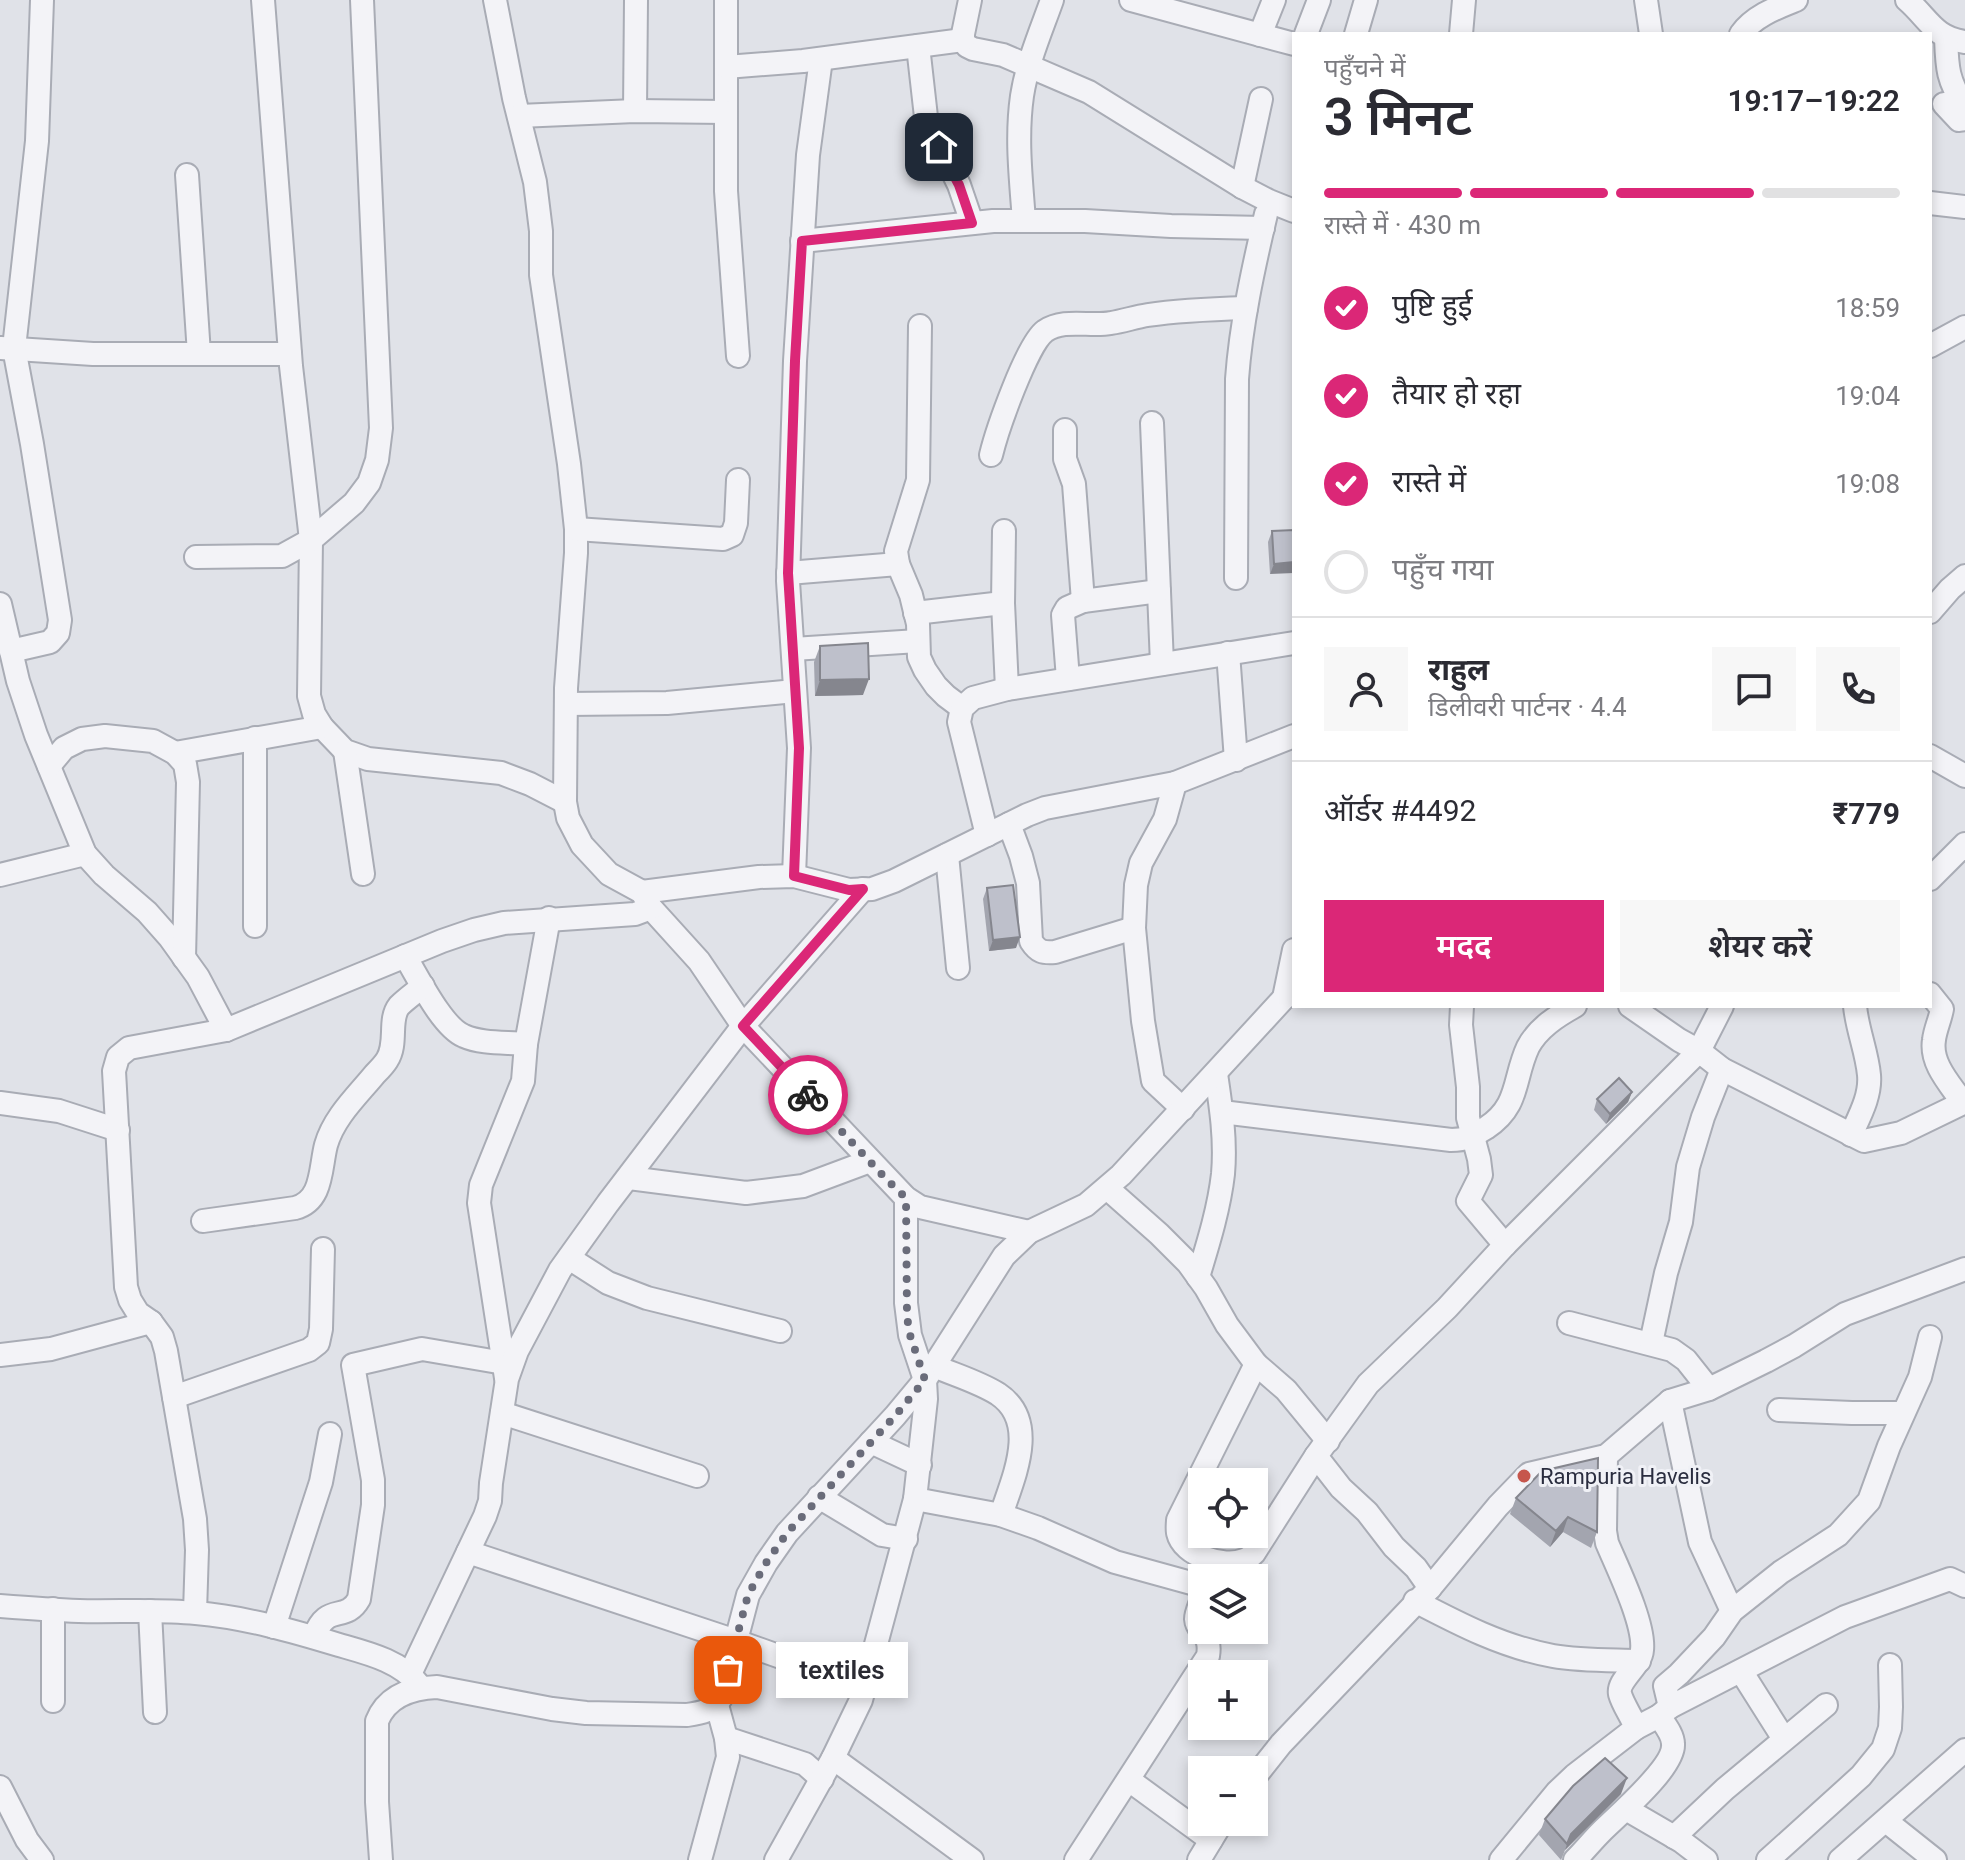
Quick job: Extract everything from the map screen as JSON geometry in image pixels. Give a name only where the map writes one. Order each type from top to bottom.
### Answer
[{"type":"street","points":[[11,651],[50,642],[58,633],[60,620],[25,405],[7,348],[37,141],[42,0]]},
{"type":"street","points":[[263,0],[290,354],[311,540],[309,696],[314,714],[345,751],[368,759],[501,773],[565,802]]},
{"type":"street","points":[[196,557],[282,556],[311,540],[354,503],[369,483],[377,460],[381,428],[362,0]]},
{"type":"street","points":[[495,0],[514,98],[535,182],[541,231],[541,275],[576,529],[566,704],[565,802],[568,818],[582,845],[609,874],[646,900],[699,961],[743,1026],[906,1198],[920,1207],[1029,1232]]},
{"type":"street","points":[[635,111],[636,0]]},
{"type":"street","points":[[726,0],[726,191],[738,356]]},
{"type":"street","points":[[963,40],[970,0]]},
{"type":"street","points":[[1024,221],[1019,138],[1022,95],[1052,0]]},
{"type":"street","points":[[1131,0],[1194,8],[1260,35],[1292,43]]},
{"type":"street","points":[[1260,35],[1274,0]]},
{"type":"street","points":[[1307,32],[1319,0]]},
{"type":"street","points":[[1357,32],[1366,0]]},
{"type":"street","points":[[1461,32],[1464,0]]},
{"type":"street","points":[[1646,0],[1651,32]]},
{"type":"street","points":[[1743,32],[1752,21],[1796,0]]},
{"type":"street","points":[[1907,0],[1933,29],[1955,39],[1948,97],[1959,120],[1965,119]]},
{"type":"street","points":[[726,67],[821,59],[963,40],[973,49],[1003,55],[1089,92],[1242,187],[1292,210]]},
{"type":"street","points":[[918,46],[926,117],[959,185],[972,223]]},
{"type":"street","points":[[794,876],[799,748],[788,573],[795,361],[808,155],[821,59]]},
{"type":"street","points":[[1242,187],[1261,99]]},
{"type":"street","points":[[519,116],[635,111],[726,112]]},
{"type":"street","points":[[187,175],[199,354]]},
{"type":"street","points":[[1236,578],[1237,379],[1246,308],[1269,201]]},
{"type":"street","points":[[1932,203],[1965,207]]},
{"type":"street","points":[[802,241],[972,223],[1024,221],[1263,228]]},
{"type":"street","points":[[991,455],[996,434],[1027,356],[1043,333],[1056,325],[1112,323],[1144,315],[1187,310],[1246,308]]},
{"type":"street","points":[[920,326],[918,480],[896,551],[915,613],[919,657],[925,670],[946,696],[962,708]]},
{"type":"street","points":[[1932,345],[1965,327]]},
{"type":"street","points":[[7,348],[93,354],[290,354]]},
{"type":"street","points":[[1152,423],[1162,664]]},
{"type":"street","points":[[1065,430],[1065,459],[1074,484],[1083,601]]},
{"type":"street","points":[[576,529],[723,539],[732,535],[736,523],[738,480]]},
{"type":"street","points":[[1004,531],[1007,689]]},
{"type":"street","points":[[788,573],[898,564]]},
{"type":"street","points":[[1932,610],[1965,576]]},
{"type":"street","points":[[1068,679],[1063,615],[1067,608],[1083,601],[1159,591]]},
{"type":"street","points":[[915,613],[1003,603]]},
{"type":"street","points":[[0,604],[18,681],[36,735],[85,854],[170,938],[198,977],[226,1030]]},
{"type":"street","points":[[793,649],[918,641]]},
{"type":"street","points":[[987,835],[959,722],[962,708],[973,698],[1007,689],[1292,643]]},
{"type":"street","points":[[1228,653],[1236,760]]},
{"type":"street","points":[[566,704],[667,703],[795,691]]},
{"type":"street","points":[[175,753],[322,727]]},
{"type":"street","points":[[49,766],[64,748],[82,739],[105,736],[153,741],[175,753],[185,764],[188,782],[184,958]]},
{"type":"street","points":[[195,1612],[195,1519],[162,1337],[151,1322],[138,1313],[126,1287],[114,1071],[118,1057],[129,1048],[226,1030],[405,956],[474,930],[504,923],[635,914],[646,900],[759,877],[794,876],[849,890],[872,889],[1045,808],[1175,783],[1292,737]]},
{"type":"street","points":[[255,738],[255,926]]},
{"type":"street","points":[[345,751],[363,874]]},
{"type":"street","points":[[1932,757],[1965,776]]},
{"type":"street","points":[[1175,783],[1165,819],[1141,863],[1136,885],[1134,928],[1143,1021],[1153,1081],[1183,1109]]},
{"type":"street","points":[[1009,824],[1028,883],[1031,941],[1035,948],[1042,953],[1055,952],[1134,928]]},
{"type":"street","points":[[1932,877],[1965,844]]},
{"type":"street","points":[[0,875],[85,854]]},
{"type":"street","points":[[947,855],[958,968]]},
{"type":"street","points":[[505,1371],[560,1270],[608,1203],[743,1026],[863,889]]},
{"type":"street","points":[[381,1860],[377,1721],[381,1709],[416,1681],[490,1501],[505,1371],[479,1203],[481,1185],[523,1081],[526,1044],[549,918]]},
{"type":"street","points":[[405,956],[455,1032],[477,1040],[526,1044]]},
{"type":"street","points":[[0,1606],[195,1612],[274,1627],[364,1652],[397,1666],[416,1681],[452,1690],[586,1713],[700,1714],[717,1705],[721,1698],[748,1595],[787,1533],[930,1373],[1004,1256],[1029,1232],[1086,1205],[1121,1175],[1289,995],[1292,968]]},
{"type":"street","points":[[203,1221],[295,1208],[310,1201],[318,1187],[327,1142],[339,1117],[387,1060],[394,1038],[394,1018],[399,1007],[423,986]]},
{"type":"street","points":[[1633,1008],[1722,1069],[1864,1141],[1901,1133],[1964,1103],[1938,1066],[1934,1040],[1942,1009],[1932,996]]},
{"type":"street","points":[[1462,1008],[1468,1118],[1481,1175],[1468,1201],[1505,1245]]},
{"type":"street","points":[[1230,1564],[1246,1560],[1254,1553],[1368,1384],[1447,1308],[1505,1245],[1699,1051],[1721,1008]]},
{"type":"street","points":[[1851,1135],[1868,1092],[1869,1076],[1855,1008]]},
{"type":"street","points":[[1222,1112],[1466,1140],[1499,1120],[1507,1108],[1528,1047],[1554,1012]]},
{"type":"street","points":[[1651,1343],[1681,1222],[1688,1167],[1722,1069]]},
{"type":"street","points":[[1198,1277],[1223,1175],[1222,1112],[1216,1074]]},
{"type":"street","points":[[0,1103],[59,1111],[118,1130]]},
{"type":"street","points":[[629,1178],[746,1193],[803,1186],[870,1161]]},
{"type":"street","points":[[1107,1188],[1188,1263],[1256,1364],[1286,1390],[1322,1449],[1341,1488],[1367,1512],[1394,1547],[1416,1568],[1423,1594],[1482,1635],[1553,1656],[1639,1661]]},
{"type":"street","points":[[776,1860],[822,1779],[861,1700],[915,1499],[930,1373],[910,1335],[907,1317],[906,1198]]},
{"type":"street","points":[[174,1397],[309,1350],[318,1343],[323,1249]]},
{"type":"street","points":[[569,1258],[608,1283],[647,1298],[780,1331]]},
{"type":"street","points":[[1268,1760],[1423,1594],[1529,1474],[1606,1456],[1670,1401],[1709,1389],[1794,1346],[1845,1314],[1965,1269]]},
{"type":"street","points":[[0,1355],[51,1349],[151,1322]]},
{"type":"street","points":[[1569,1323],[1672,1350],[1686,1360],[1709,1389]]},
{"type":"street","points":[[1575,1860],[1639,1797],[1672,1753],[1674,1744],[1664,1712],[1665,1686],[1714,1637],[1732,1611],[1781,1572],[1838,1535],[1869,1501],[1902,1413],[1920,1377],[1930,1337]]},
{"type":"street","points":[[314,1637],[324,1619],[333,1613],[344,1613],[354,1608],[359,1599],[373,1505],[373,1480],[353,1365],[422,1349],[505,1371]]},
{"type":"street","points":[[1206,1564],[1182,1543],[1177,1532],[1178,1520],[1256,1364]]},
{"type":"street","points":[[930,1373],[995,1392],[1015,1410],[1020,1423],[1020,1452],[1001,1515]]},
{"type":"street","points":[[1670,1401],[1700,1542],[1732,1611]]},
{"type":"street","points":[[1779,1410],[1902,1413]]},
{"type":"street","points":[[502,1413],[697,1476]]},
{"type":"street","points":[[274,1627],[317,1497],[330,1434]]},
{"type":"street","points":[[871,1442],[920,1465]]},
{"type":"street","points":[[1606,1456],[1607,1543],[1640,1628],[1643,1649],[1639,1661],[1621,1685],[1620,1693],[1636,1728]]},
{"type":"street","points":[[819,1497],[882,1535],[906,1539]]},
{"type":"street","points":[[915,1499],[1001,1515],[1115,1562],[1188,1582]]},
{"type":"street","points":[[468,1552],[865,1687]]},
{"type":"street","points":[[1501,1860],[1557,1792],[1636,1728],[1845,1617],[1950,1579],[1965,1586]]},
{"type":"street","points":[[53,1609],[53,1701]]},
{"type":"street","points":[[150,1611],[155,1712]]},
{"type":"street","points":[[1076,1860],[1208,1656],[1210,1644]]},
{"type":"street","points":[[1768,1860],[1861,1776],[1883,1749],[1890,1728],[1890,1665]]},
{"type":"street","points":[[1741,1671],[1784,1739]]},
{"type":"street","points":[[700,1860],[728,1757],[717,1705]]},
{"type":"street","points":[[1674,1837],[1725,1789],[1826,1705]]},
{"type":"street","points":[[726,1738],[805,1764],[822,1779]]},
{"type":"street","points":[[1840,1860],[1965,1750]]},
{"type":"street","points":[[833,1758],[972,1860]]},
{"type":"street","points":[[1129,1780],[1188,1815]]},
{"type":"street","points":[[0,1787],[27,1840],[42,1860]]},
{"type":"street","points":[[1626,1809],[1706,1860]]},
{"type":"street","points":[[1886,1821],[1935,1860]]},
{"type":"street","points":[[1199,1860],[1213,1836]]},
{"type":"building","points":[[1292,530],[1292,562],[1274,564],[1272,531]]},
{"type":"building","points":[[868,643],[869,679],[820,680],[820,646]]},
{"type":"building","points":[[1013,885],[1020,937],[993,940],[987,888]]},
{"type":"building","points":[[1619,1078],[1632,1092],[1610,1114],[1597,1099]]},
{"type":"building","points":[[1598,1458],[1597,1532],[1568,1517],[1556,1531],[1516,1498],[1542,1471]]},
{"type":"building","points":[[1605,1758],[1627,1778],[1571,1834],[1567,1844],[1545,1819],[1573,1786]]},
{"type":"way so far","points":[[728,1670],[748,1595],[766,1563],[787,1533],[925,1380],[907,1317],[906,1198],[808,1095]]},
{"type":"place","name":"Rampuria Havelis","points":[[1524,1476]]},
{"type":"place","name":"textiles","points":[[728,1670]]},
{"type":"route","points":[[808,1095],[743,1026],[863,889],[849,890],[794,876],[799,748],[788,573],[802,241],[972,223],[959,185],[939,147]]}]
